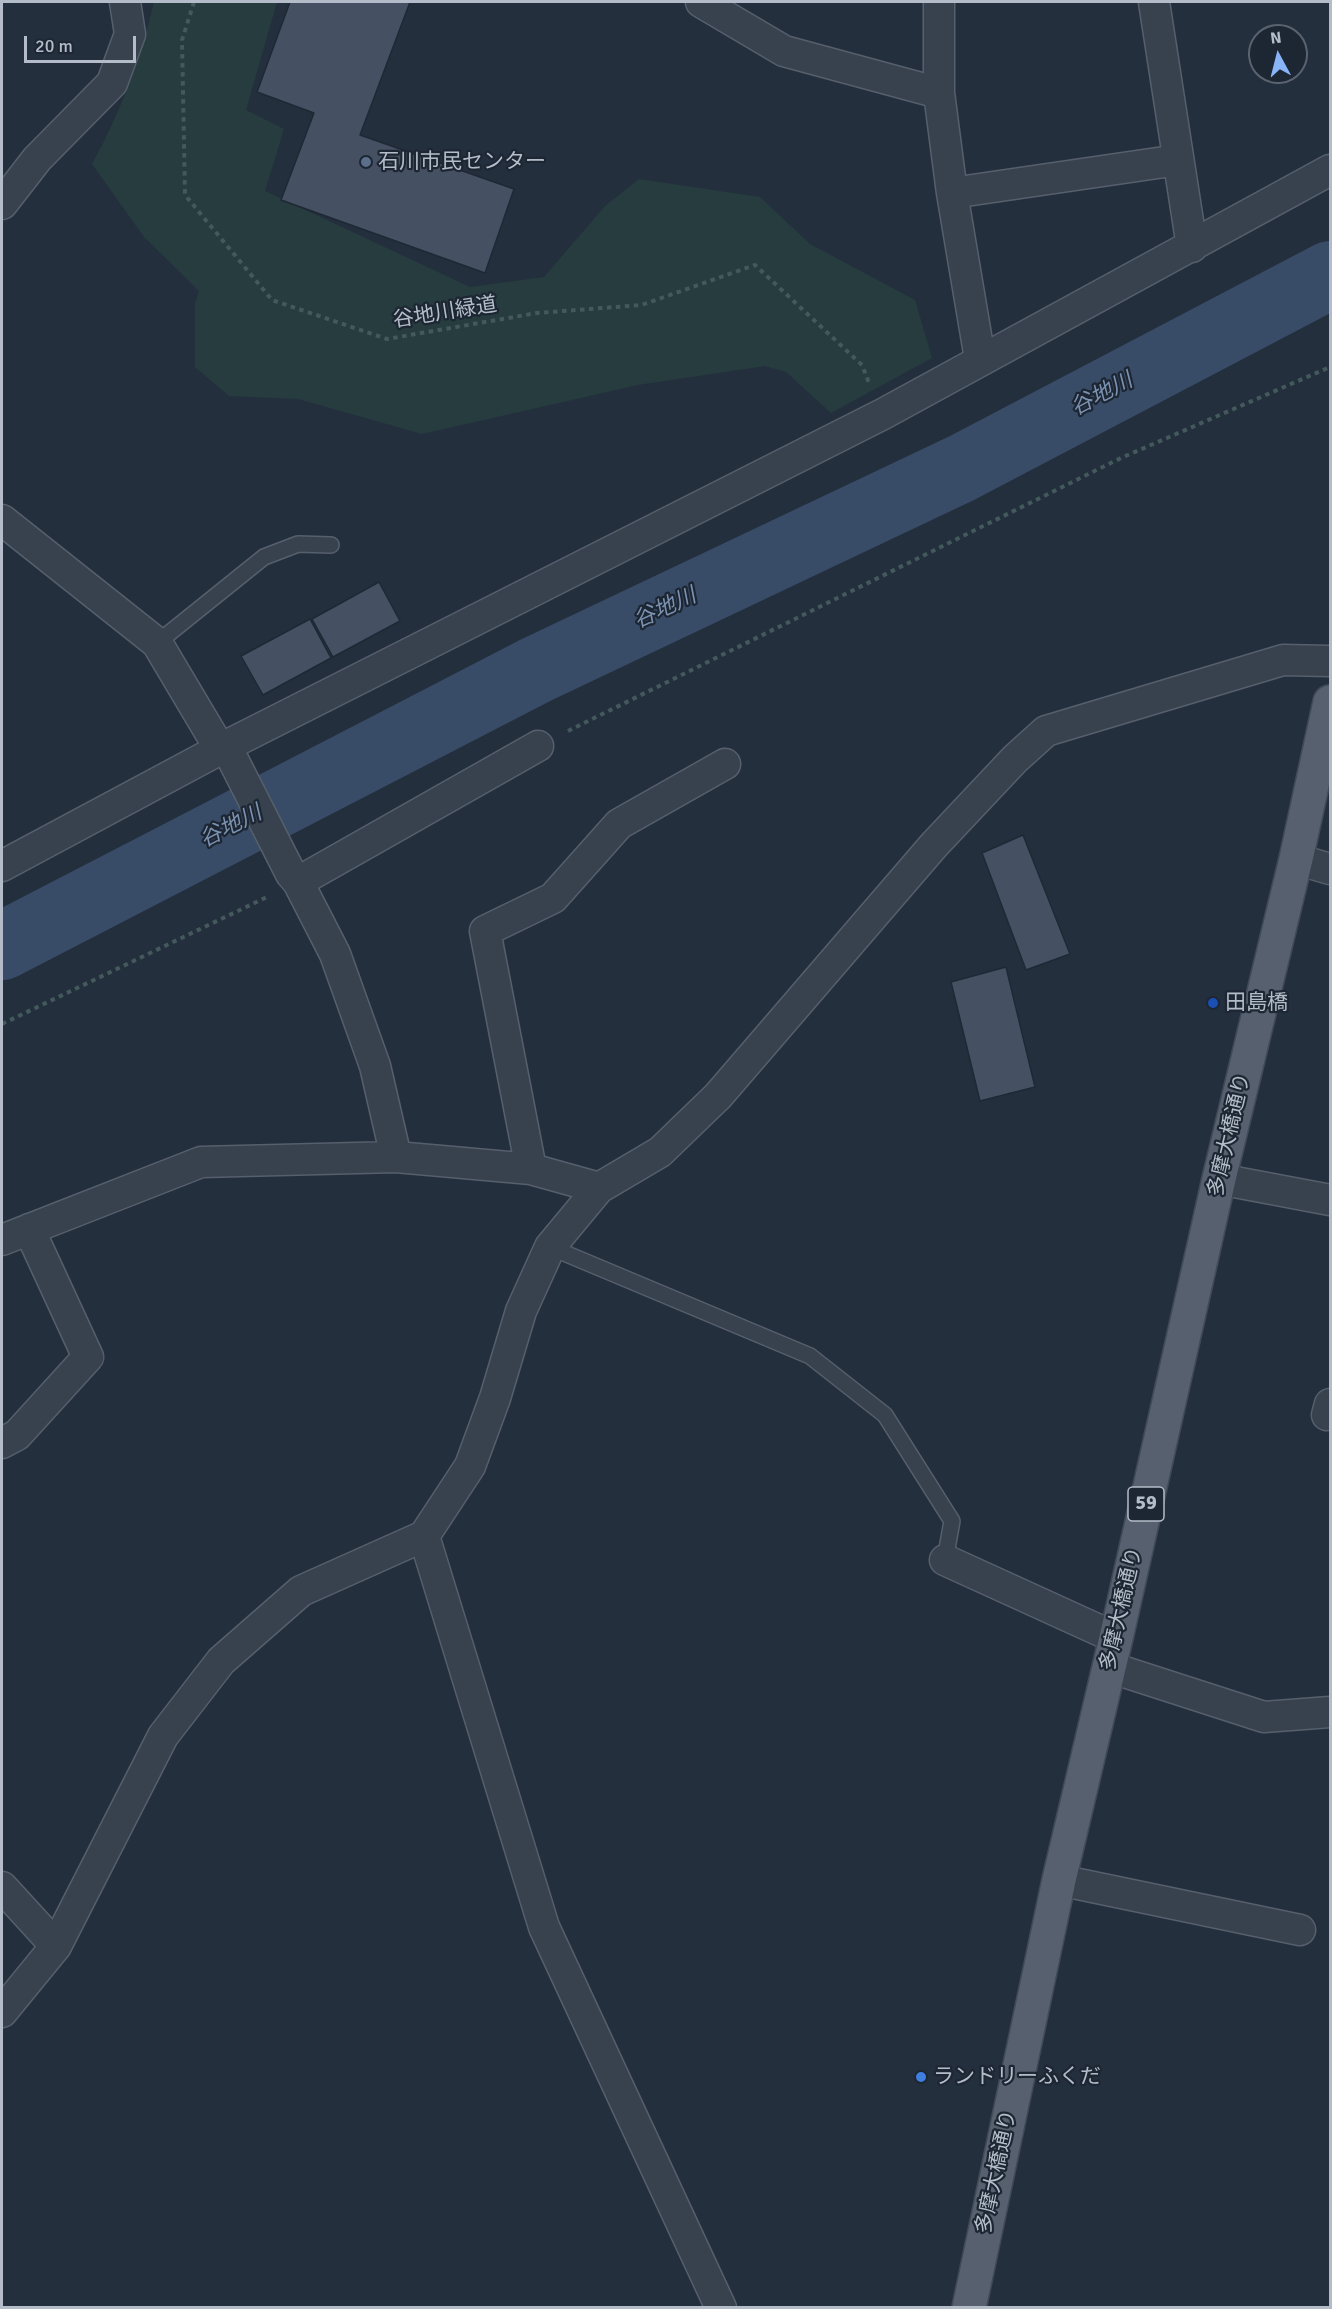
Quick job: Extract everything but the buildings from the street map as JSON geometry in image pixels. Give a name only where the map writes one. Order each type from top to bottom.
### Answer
[{"type":"main road","name":"多摩大橋通り","points":[[969,2307],[1059,1880],[1219,1179],[1296,859],[1330,702]]},
{"type":"street","points":[[2,204],[37,159],[112,83],[130,34],[124,2]]},
{"type":"street","points":[[701,2],[784,51],[939,93]]},
{"type":"street","points":[[939,2],[939,93],[952,193],[980,359]]},
{"type":"street","points":[[1154,2],[1192,247]]},
{"type":"street","points":[[952,193],[1178,160]]},
{"type":"street","points":[[2,867],[882,414],[1330,170]]},
{"type":"street","points":[[2,520],[157,643],[226,751],[335,954],[375,1066],[396,1157]]},
{"type":"street","points":[[2,2012],[56,1946],[163,1736],[221,1661],[301,1591],[424,1536],[470,1466],[495,1398],[521,1311],[550,1247],[599,1188],[660,1152],[718,1096],[934,845],[1015,759],[1046,730],[1283,660],[1330,661]]},
{"type":"street","points":[[295,878],[537,746]]},
{"type":"street","points":[[531,1169],[485,931],[553,898],[619,824],[725,764]]},
{"type":"street","points":[[1296,859],[1330,869]]},
{"type":"street","points":[[2,1240],[201,1162],[396,1157],[531,1169],[599,1188]]},
{"type":"street","points":[[1219,1179],[1330,1200]]},
{"type":"street","points":[[2,1443],[17,1435],[88,1357],[29,1229]]},
{"type":"street","points":[[424,1536],[544,1927],[721,2307]]},
{"type":"street","points":[[945,1560],[1112,1653],[1264,1717],[1330,1712]]},
{"type":"street","points":[[1059,1880],[1300,1930]]},
{"type":"street","points":[[2,1887],[56,1946]]},
{"type":"lane","points":[[157,643],[264,557],[298,543],[331,545]]},
{"type":"lane","points":[[550,1247],[810,1356],[885,1415],[952,1521],[945,1560]]},
{"type":"path","name":"谷地川緑道","points":[[194,2],[182,40],[185,195],[272,300],[387,339],[537,313],[642,305],[756,266],[862,365],[882,414]]},
{"type":"path","points":[[537,746],[1121,458],[1330,367]]},
{"type":"path","points":[[2,1024],[295,878]]},
{"type":"green space","points":[[154,2],[277,2],[246,110],[284,129],[265,191],[470,287],[544,277],[605,206],[639,179],[760,197],[810,244],[915,300],[932,358],[831,413],[786,372],[765,366],[638,385],[422,434],[298,399],[229,396],[195,367],[195,304],[199,291],[144,237],[92,164],[129,85]]},
{"type":"waterway","name":"谷地川","points":[[2,946],[536,670],[962,468],[1330,275]]},
{"type":"place","name":"石川市民センター","points":[[366,162]]},
{"type":"place","name":"田島橋","points":[[1213,1003]]},
{"type":"place","name":"ランドリーふくだ","points":[[921,2077]]}]
